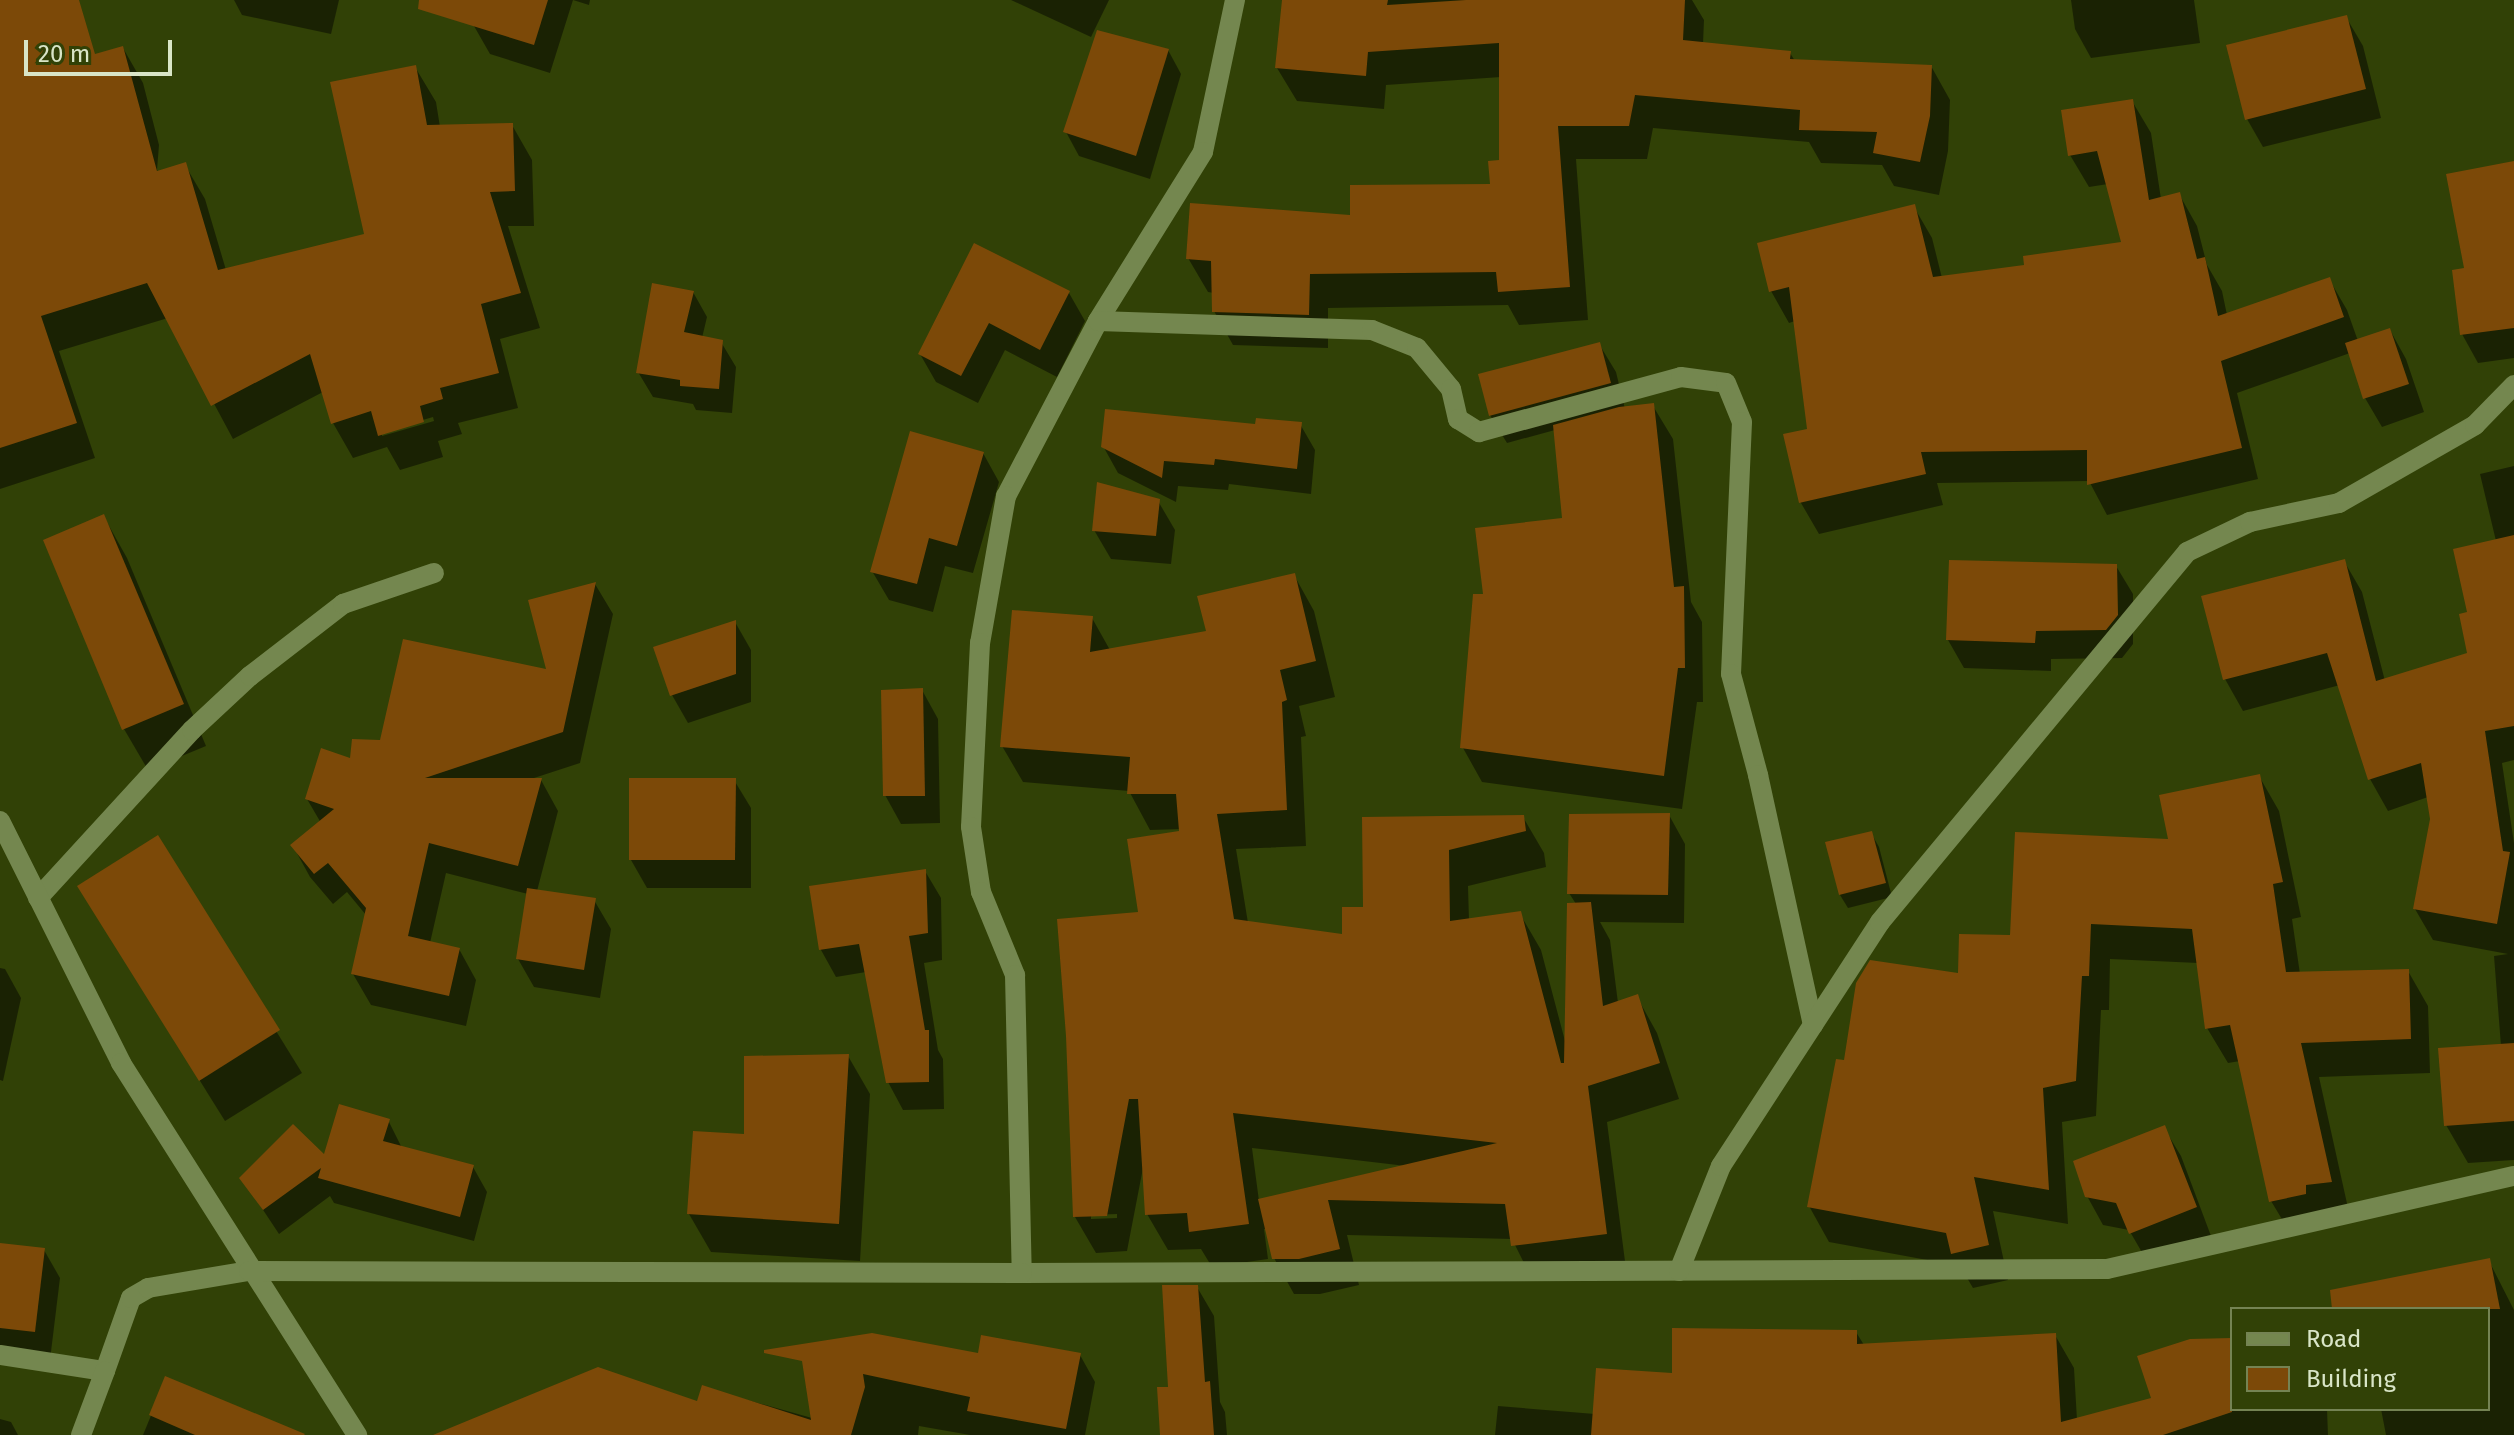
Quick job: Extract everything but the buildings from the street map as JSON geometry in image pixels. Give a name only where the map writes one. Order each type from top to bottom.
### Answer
[{"type":"street","points":[[1022,1273],[1015,975],[981,892],[971,827],[980,643],[1006,496],[1098,321],[1203,152],[1235,0]]},
{"type":"street","points":[[1098,321],[1372,330],[1417,348],[1451,389],[1458,419],[1479,432],[1681,377],[1726,383],[1742,422],[1731,674],[1758,775],[1813,1025]]},
{"type":"street","points":[[1679,1271],[1721,1166],[1880,922],[2187,552],[2250,522],[2339,503],[2475,425],[2514,385]]},
{"type":"street","points":[[38,898],[192,730],[250,676],[343,604],[434,573]]},
{"type":"street","points":[[0,821],[121,1063],[249,1271],[357,1435]]},
{"type":"street","points":[[81,1435],[131,1298],[148,1288],[249,1271],[1022,1273],[2107,1269],[2514,1176]]},
{"type":"street","points":[[0,1355],[105,1371]]}]
